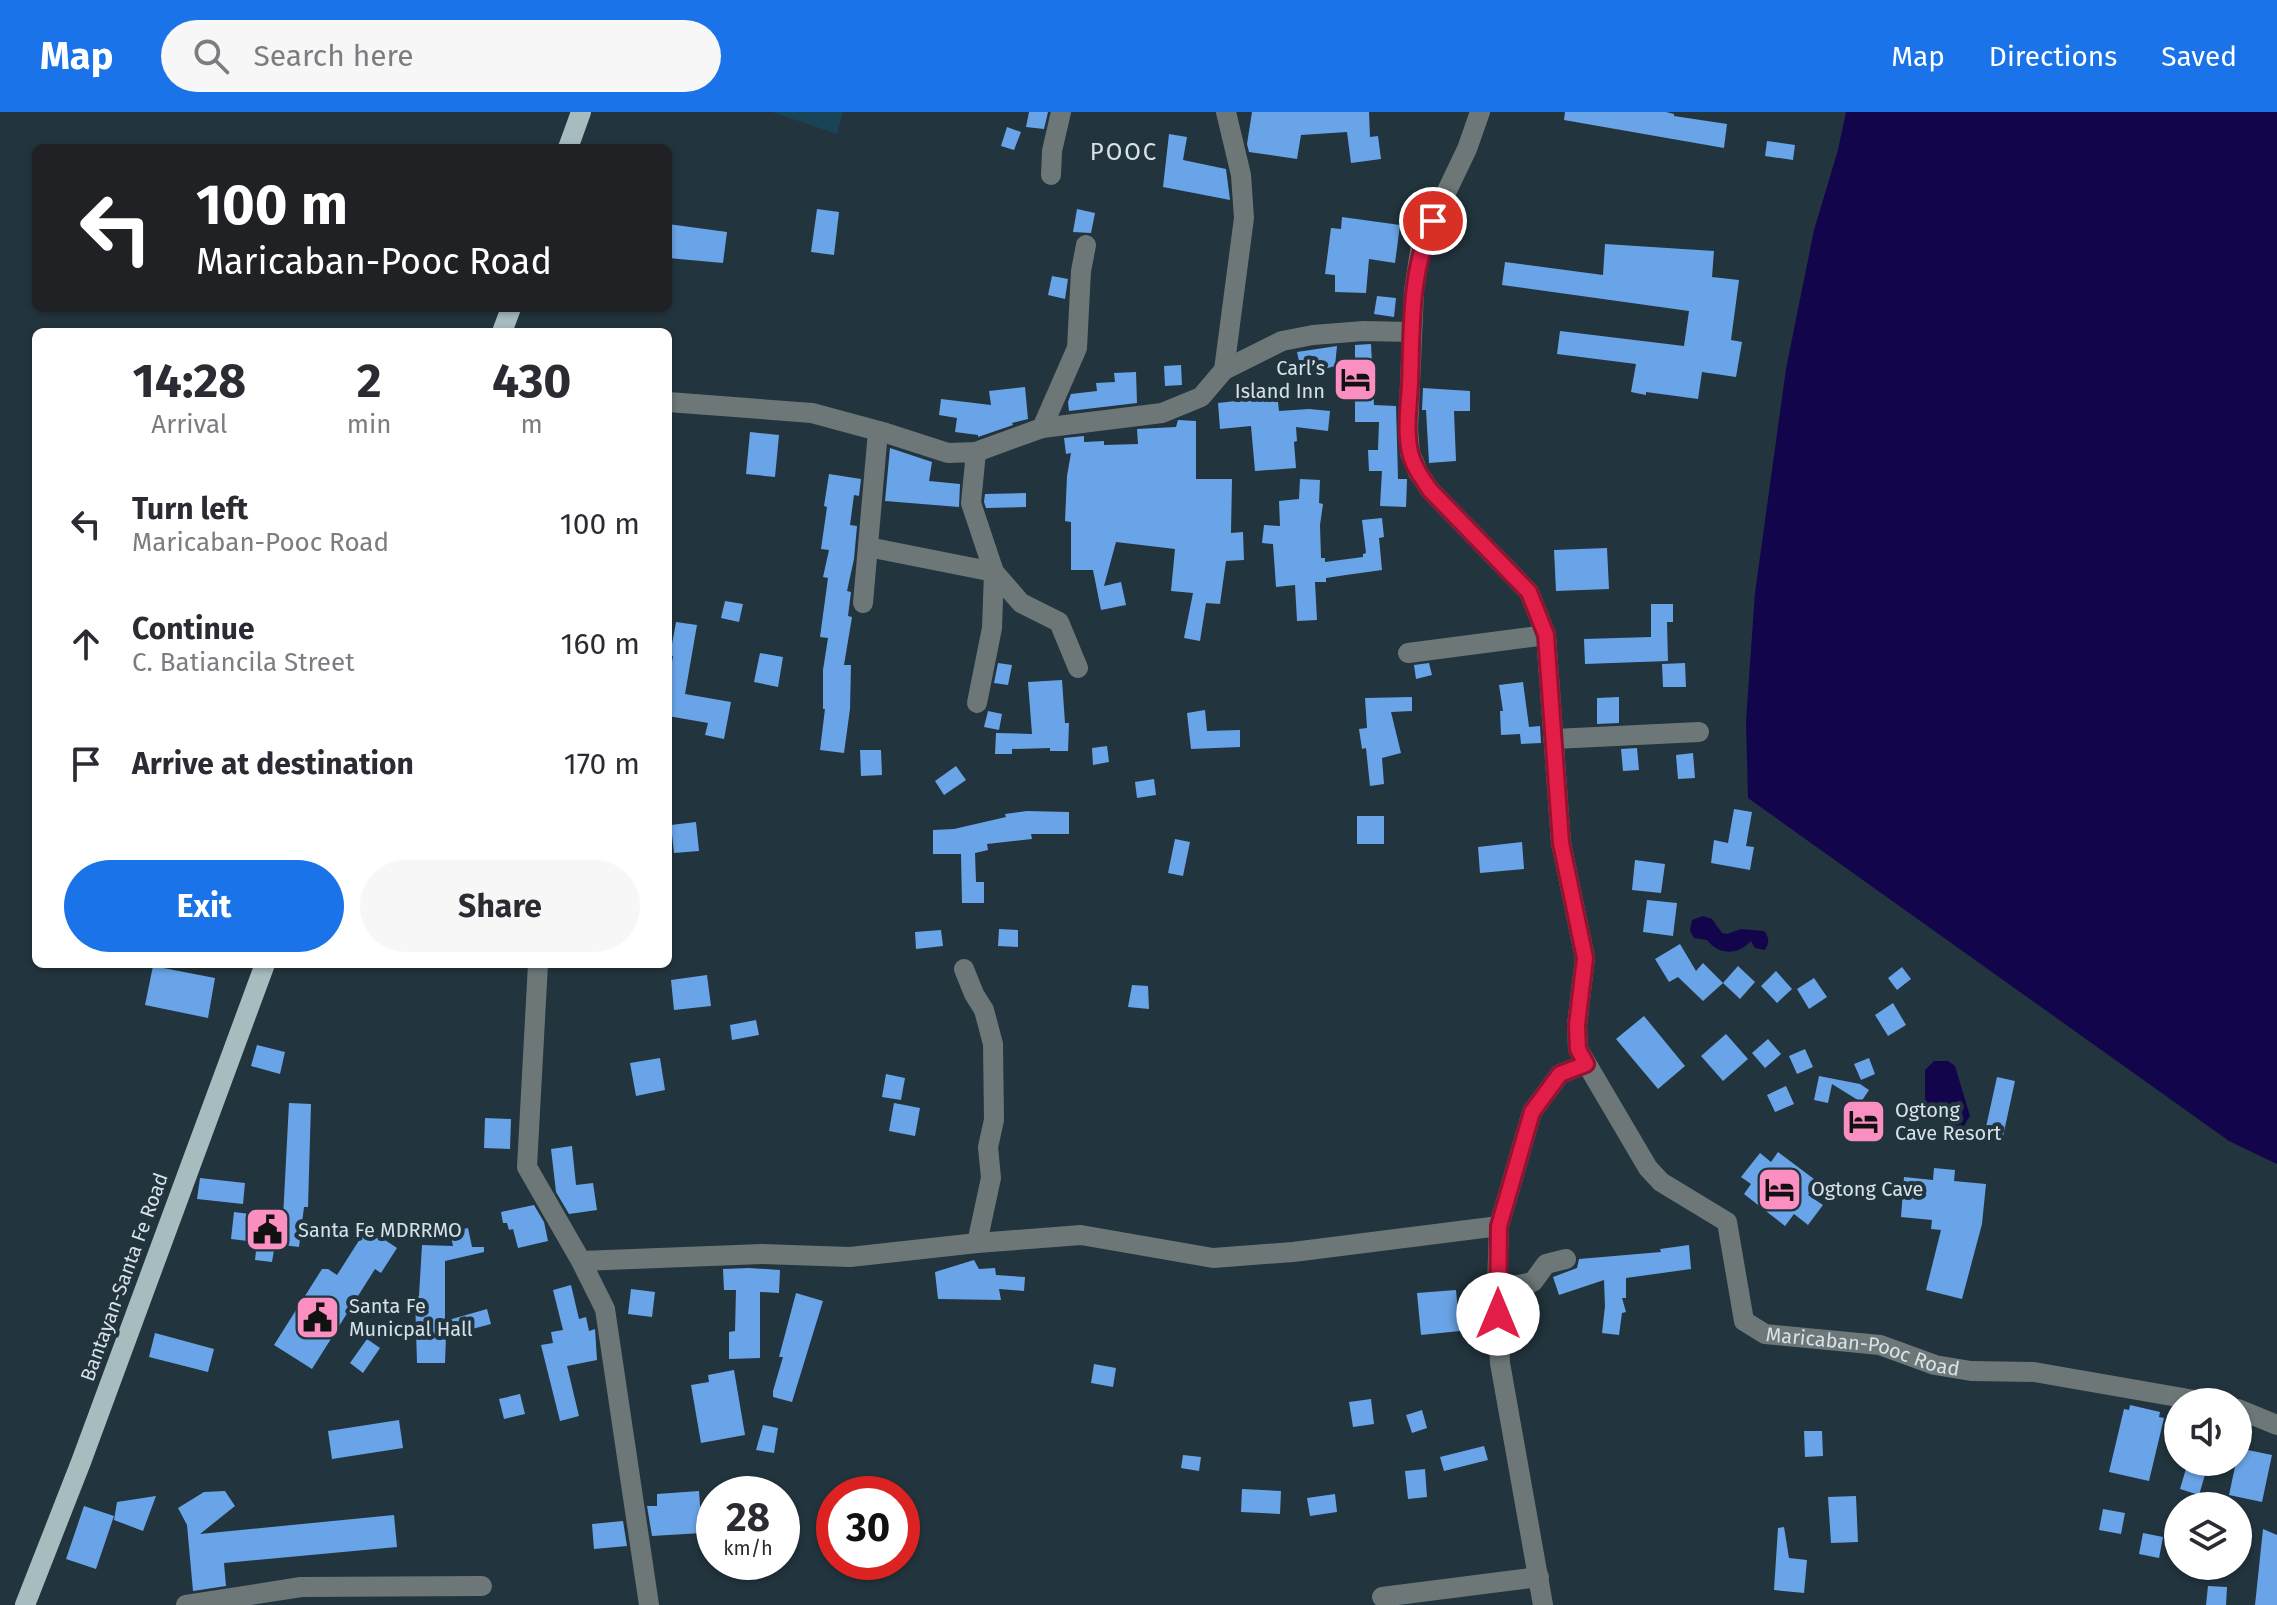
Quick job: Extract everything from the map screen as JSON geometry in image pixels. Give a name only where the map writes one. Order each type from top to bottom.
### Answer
[{"type":"main road","points":[[569,144],[581,112]]},
{"type":"main road","name":"Bantayan-Santa Fe Road","points":[[25,1605],[264,968]]},
{"type":"street","points":[[1051,175],[1052,151],[1061,112]]},
{"type":"street","points":[[1224,370],[1244,218],[1241,175],[1226,112]]},
{"type":"street","name":"Maricaban-Pooc Road","points":[[1480,112],[1467,149],[1421,245],[1414,291],[1408,429],[1410,453],[1430,490],[1529,592],[1546,635],[1561,843],[1585,958],[1577,1025],[1578,1049],[1648,1168],[1661,1182],[1727,1222],[1744,1321],[1765,1334],[1880,1345],[1947,1367],[1971,1371],[2034,1372],[2164,1395]]},
{"type":"street","points":[[1042,428],[1077,348],[1081,271],[1086,245]]},
{"type":"street","points":[[672,402],[812,413],[948,453],[976,452],[1042,428],[1162,413],[1201,397],[1224,370],[1282,341],[1351,332],[1412,332]]},
{"type":"street","points":[[863,603],[878,431]]},
{"type":"street","points":[[976,452],[971,503],[994,572],[992,628],[977,703]]},
{"type":"street","points":[[868,547],[994,572],[1021,603],[1059,622],[1078,668]]},
{"type":"street","points":[[1408,653],[1546,635]]},
{"type":"street","points":[[1554,739],[1699,732]]},
{"type":"street","points":[[538,968],[527,1167],[605,1309],[649,1605]]},
{"type":"street","points":[[964,969],[984,1010],[993,1044],[994,1120],[988,1147],[991,1178],[977,1243]]},
{"type":"street","points":[[1543,1605],[1500,1363],[1497,1289],[1499,1226],[1532,1112],[1560,1074],[1586,1064]]},
{"type":"street","points":[[581,1261],[762,1254],[850,1257],[1081,1235],[1213,1258],[1293,1252],[1499,1226]]},
{"type":"street","points":[[1497,1289],[1533,1282],[1546,1264],[1566,1259]]},
{"type":"street","points":[[2252,1415],[2277,1425]]},
{"type":"street","points":[[1382,1597],[1539,1577]]},
{"type":"street","points":[[186,1605],[301,1587],[482,1586]]},
{"type":"shaded area","points":[[772,112],[843,112],[837,134]]},
{"type":"shaded area","points":[[1846,112],[2277,112],[2277,1164],[2229,1141],[1748,798],[1746,721],[1755,593],[1786,369],[1814,230]]},
{"type":"shaded area","points":[[1703,916],[1712,919],[1722,933],[1741,929],[1764,931],[1768,938],[1765,950],[1755,948],[1751,941],[1735,951],[1723,951],[1707,940],[1694,938],[1690,931],[1692,920]]},
{"type":"shaded area","points":[[1934,1061],[1948,1061],[1955,1066],[1970,1116],[1962,1129],[1936,1117],[1925,1105],[1925,1070]]},
{"type":"building","points":[[1029,112],[1048,112],[1044,129],[1026,127]]},
{"type":"building","points":[[1252,112],[1369,112],[1370,137],[1378,136],[1381,159],[1351,163],[1347,132],[1301,135],[1297,159],[1249,152],[1247,144]]},
{"type":"building","points":[[1565,112],[1666,112],[1727,124],[1724,148],[1564,120]]},
{"type":"building","points":[[1007,127],[1021,132],[1014,150],[1001,146]]},
{"type":"building","points":[[1169,134],[1187,137],[1183,160],[1226,169],[1230,200],[1163,187]]},
{"type":"building","points":[[1767,141],[1795,145],[1793,160],[1765,156]]},
{"type":"building","points":[[817,209],[839,212],[834,255],[811,252]]},
{"type":"building","points":[[1077,209],[1095,213],[1091,233],[1073,232]]},
{"type":"building","points":[[1342,217],[1400,225],[1395,263],[1369,259],[1366,293],[1335,292],[1335,275],[1325,274],[1331,228],[1341,229]]},
{"type":"building","points":[[672,225],[727,232],[723,263],[672,258]]},
{"type":"building","points":[[1605,244],[1714,251],[1712,277],[1739,280],[1731,340],[1742,342],[1736,377],[1702,372],[1698,399],[1646,392],[1646,395],[1631,392],[1636,364],[1557,354],[1560,331],[1684,346],[1689,311],[1502,285],[1505,262],[1603,275]]},
{"type":"building","points":[[1052,276],[1068,279],[1065,299],[1048,295]]},
{"type":"building","points":[[1377,296],[1396,298],[1394,317],[1374,314]]},
{"type":"building","points":[[1371,344],[1374,405],[1396,406],[1398,479],[1407,479],[1406,507],[1380,506],[1382,471],[1369,471],[1368,450],[1378,450],[1379,422],[1355,422],[1355,345]]},
{"type":"building","points":[[1337,346],[1335,366],[1302,375],[1297,352]]},
{"type":"building","points":[[1181,365],[1182,385],[1165,386],[1164,366]]},
{"type":"building","points":[[1136,372],[1137,403],[1069,411],[1071,394],[1097,391],[1096,383],[1115,382],[1114,373]]},
{"type":"building","points":[[1276,384],[1279,411],[1330,411],[1328,431],[1296,427],[1296,468],[1255,471],[1251,426],[1220,429],[1218,403],[1254,399],[1253,388]]},
{"type":"building","points":[[1025,387],[1028,419],[978,437],[955,432],[957,418],[939,415],[941,399],[991,405],[989,391]]},
{"type":"building","points":[[1423,388],[1470,391],[1470,411],[1454,411],[1456,461],[1429,463],[1426,410],[1422,410]]},
{"type":"building","points":[[1178,420],[1196,421],[1196,479],[1232,479],[1231,533],[1243,532],[1244,560],[1226,561],[1220,604],[1206,603],[1200,641],[1184,638],[1193,593],[1171,591],[1175,549],[1116,542],[1104,586],[1121,582],[1126,605],[1101,610],[1093,570],[1071,570],[1071,522],[1065,521],[1071,453],[1066,454],[1064,438],[1084,436],[1084,442],[1104,441],[1104,445],[1138,444],[1137,429],[1176,427]]},
{"type":"building","points":[[750,432],[779,435],[775,477],[746,474]]},
{"type":"building","points":[[890,448],[932,462],[929,481],[960,484],[959,507],[885,501]]},
{"type":"building","points":[[829,474],[861,479],[859,496],[854,495],[850,525],[857,526],[847,591],[851,592],[848,616],[852,617],[844,665],[851,665],[850,709],[844,753],[820,750],[825,709],[823,670],[828,638],[820,637],[828,578],[823,577],[829,550],[821,549]]},
{"type":"building","points":[[1300,479],[1320,480],[1319,503],[1323,504],[1321,558],[1325,558],[1325,562],[1363,557],[1366,553],[1362,520],[1382,518],[1384,537],[1379,538],[1382,570],[1315,582],[1317,620],[1297,621],[1295,585],[1276,587],[1273,544],[1262,543],[1264,525],[1280,526],[1279,501],[1299,499]]},
{"type":"building","points":[[1026,493],[1026,507],[986,508],[984,502],[985,494]]},
{"type":"building","points":[[1607,548],[1609,589],[1556,591],[1554,550]]},
{"type":"building","points":[[725,601],[743,604],[739,622],[721,618]]},
{"type":"building","points":[[1651,604],[1673,604],[1673,622],[1667,622],[1668,661],[1585,664],[1584,639],[1651,637]]},
{"type":"building","points":[[676,622],[697,625],[685,694],[731,702],[724,739],[705,735],[708,723],[672,717],[672,644]]},
{"type":"building","points":[[760,653],[783,657],[778,687],[754,682]]},
{"type":"building","points":[[998,663],[1012,665],[1008,685],[994,683]]},
{"type":"building","points":[[1429,663],[1432,675],[1416,679],[1414,665]]},
{"type":"building","points":[[1685,663],[1686,687],[1663,687],[1662,664]]},
{"type":"building","points":[[1062,680],[1065,723],[1069,723],[1068,751],[1012,749],[1012,754],[995,754],[996,733],[1032,734],[1028,682]]},
{"type":"building","points":[[1523,682],[1529,727],[1540,726],[1541,743],[1521,744],[1520,734],[1501,735],[1500,711],[1503,711],[1499,685]]},
{"type":"building","points":[[1412,697],[1412,711],[1391,712],[1401,753],[1382,758],[1384,784],[1370,786],[1366,748],[1362,749],[1359,729],[1367,728],[1365,698]]},
{"type":"building","points":[[1619,697],[1619,723],[1597,724],[1597,698]]},
{"type":"building","points":[[1205,710],[1207,731],[1240,730],[1240,747],[1191,749],[1187,713]]},
{"type":"building","points":[[988,711],[1002,714],[999,730],[984,727]]},
{"type":"building","points":[[1107,746],[1109,762],[1093,765],[1092,748]]},
{"type":"building","points":[[1637,748],[1639,770],[1623,771],[1621,749]]},
{"type":"building","points":[[860,750],[881,750],[882,775],[861,776]]},
{"type":"building","points":[[1693,753],[1695,778],[1678,779],[1676,755]]},
{"type":"building","points":[[956,766],[966,780],[944,795],[935,781]]},
{"type":"building","points":[[1154,779],[1156,795],[1137,798],[1135,782]]},
{"type":"building","points":[[1734,809],[1752,812],[1746,846],[1754,847],[1750,870],[1711,863],[1714,840],[1728,843]]},
{"type":"building","points":[[1027,811],[1069,812],[1069,834],[1031,834],[1032,839],[987,844],[988,850],[975,853],[976,882],[984,882],[984,903],[962,903],[961,854],[933,854],[933,830],[954,829]]},
{"type":"building","points":[[1357,816],[1384,816],[1384,844],[1357,844]]},
{"type":"building","points":[[696,822],[699,851],[674,853],[672,825]]},
{"type":"building","points":[[1175,839],[1190,842],[1183,876],[1168,873]]},
{"type":"building","points":[[1522,842],[1524,869],[1480,873],[1478,847]]},
{"type":"building","points":[[1635,860],[1665,864],[1661,893],[1632,890]]},
{"type":"building","points":[[1647,900],[1677,903],[1673,936],[1643,932]]},
{"type":"building","points":[[999,929],[1018,930],[1018,947],[998,946]]},
{"type":"building","points":[[941,930],[943,946],[916,949],[915,932]]},
{"type":"building","points":[[1680,944],[1696,971],[1703,963],[1723,983],[1703,1001],[1678,977],[1669,982],[1655,959]]},
{"type":"building","points":[[1738,966],[1755,982],[1740,999],[1723,983]]},
{"type":"building","points":[[1902,967],[1911,979],[1897,990],[1888,978]]},
{"type":"building","points":[[153,968],[215,978],[208,1018],[145,1005]]},
{"type":"building","points":[[1776,971],[1792,989],[1777,1003],[1761,986]]},
{"type":"building","points":[[707,975],[711,1006],[674,1010],[671,980]]},
{"type":"building","points":[[1814,978],[1827,997],[1809,1009],[1797,989]]},
{"type":"building","points":[[1132,985],[1148,986],[1149,1009],[1128,1007]]},
{"type":"building","points":[[1893,1003],[1906,1025],[1888,1036],[1875,1015]]},
{"type":"building","points":[[1644,1016],[1685,1066],[1658,1089],[1616,1039]]},
{"type":"building","points":[[756,1020],[759,1035],[732,1040],[730,1025]]},
{"type":"building","points":[[1726,1034],[1748,1059],[1723,1081],[1701,1056]]},
{"type":"building","points":[[1768,1039],[1781,1054],[1765,1068],[1752,1053]]},
{"type":"building","points":[[257,1045],[285,1052],[280,1074],[251,1066]]},
{"type":"building","points":[[1805,1049],[1813,1067],[1797,1074],[1789,1056]]},
{"type":"building","points":[[660,1058],[665,1090],[636,1096],[630,1063]]},
{"type":"building","points":[[1869,1058],[1875,1074],[1861,1080],[1854,1064]]},
{"type":"building","points":[[886,1074],[905,1078],[901,1100],[882,1097]]},
{"type":"building","points":[[1819,1076],[1860,1084],[1869,1090],[1861,1102],[1832,1084],[1828,1103],[1814,1100]]},
{"type":"building","points":[[1997,1077],[2015,1081],[2002,1141],[1984,1136]]},
{"type":"building","points":[[1786,1086],[1794,1104],[1775,1112],[1767,1095]]},
{"type":"building","points":[[289,1103],[311,1104],[308,1207],[304,1207],[299,1247],[275,1244],[272,1262],[255,1260],[257,1242],[231,1239],[234,1212],[283,1218]]},
{"type":"building","points":[[894,1103],[920,1108],[915,1136],[889,1131]]},
{"type":"building","points":[[485,1118],[511,1119],[510,1149],[484,1148]]},
{"type":"building","points":[[572,1146],[576,1185],[593,1183],[597,1210],[569,1214],[556,1192],[551,1149]]},
{"type":"building","name":"Ogtong Cave","points":[[1778,1152],[1818,1182],[1808,1195],[1823,1205],[1808,1225],[1794,1214],[1785,1226],[1744,1194],[1751,1184],[1741,1177],[1760,1153],[1771,1162]]},
{"type":"building","points":[[1934,1168],[1955,1170],[1954,1181],[1986,1184],[1982,1224],[1962,1299],[1926,1290],[1941,1230],[1931,1229],[1932,1220],[1901,1217],[1904,1177],[1933,1180]]},
{"type":"building","points":[[200,1178],[245,1183],[243,1204],[197,1199]]},
{"type":"building","points":[[534,1205],[544,1222],[548,1241],[518,1248],[513,1229],[509,1230],[507,1223],[503,1223],[501,1212]]},
{"type":"building","name":"Santa Fe Municpal Hall","points":[[367,1228],[397,1248],[381,1273],[375,1269],[312,1369],[274,1345],[322,1269],[337,1275]]},
{"type":"building","points":[[468,1228],[472,1247],[484,1247],[484,1252],[445,1261],[445,1321],[487,1309],[491,1324],[446,1336],[445,1363],[417,1363],[415,1296],[419,1296],[422,1245],[453,1246],[450,1232]]},
{"type":"building","points":[[1689,1245],[1691,1269],[1626,1278],[1626,1298],[1622,1298],[1626,1312],[1622,1313],[1619,1335],[1602,1333],[1604,1280],[1559,1295],[1553,1277],[1577,1268],[1579,1259],[1661,1252],[1660,1249]]},
{"type":"building","points":[[974,1260],[979,1269],[995,1268],[996,1275],[1025,1277],[1024,1291],[999,1289],[1001,1300],[938,1299],[935,1272]]},
{"type":"building","points":[[723,1269],[780,1270],[779,1293],[760,1292],[760,1358],[729,1359],[729,1332],[735,1331],[736,1290],[724,1290]]},
{"type":"building","points":[[571,1285],[579,1319],[586,1317],[589,1331],[595,1329],[597,1360],[567,1366],[579,1416],[560,1421],[541,1345],[553,1343],[551,1332],[563,1330],[553,1290]]},
{"type":"building","points":[[631,1289],[655,1292],[652,1317],[628,1314]]},
{"type":"building","points":[[1456,1290],[1460,1331],[1421,1335],[1417,1293]]},
{"type":"building","points":[[796,1293],[823,1301],[792,1402],[773,1397],[773,1391]]},
{"type":"building","points":[[155,1333],[214,1349],[208,1372],[149,1357]]},
{"type":"building","points":[[367,1339],[380,1348],[363,1373],[350,1363]]},
{"type":"building","points":[[1094,1364],[1116,1368],[1113,1387],[1091,1383]]},
{"type":"building","points":[[734,1370],[745,1435],[701,1443],[691,1385],[709,1382],[708,1375]]},
{"type":"building","points":[[520,1394],[525,1414],[504,1419],[499,1399]]},
{"type":"building","points":[[1371,1399],[1374,1424],[1353,1427],[1349,1402]]},
{"type":"building","points":[[2130,1405],[2160,1412],[2159,1417],[2164,1418],[2149,1481],[2109,1472],[2124,1409],[2129,1410]]},
{"type":"building","points":[[1422,1410],[1427,1428],[1412,1433],[1406,1415]]},
{"type":"building","points":[[399,1420],[403,1448],[332,1459],[328,1431]]},
{"type":"building","points":[[763,1425],[778,1428],[774,1453],[756,1450]]},
{"type":"building","points":[[1804,1431],[1822,1431],[1823,1456],[1805,1457]]},
{"type":"building","points":[[1484,1446],[1488,1460],[1444,1471],[1440,1457]]},
{"type":"building","points":[[2252,1451],[2272,1455],[2262,1502],[2252,1500],[2252,1492],[2230,1492],[2233,1476],[2252,1476]]},
{"type":"building","points":[[1183,1455],[1201,1457],[1199,1471],[1181,1468]]},
{"type":"building","points":[[1425,1469],[1427,1497],[1408,1499],[1405,1471]]},
{"type":"building","points":[[2184,1476],[2205,1476],[2200,1492],[2180,1489]]},
{"type":"building","points":[[1242,1489],[1281,1491],[1280,1514],[1241,1512]]},
{"type":"building","points":[[225,1491],[235,1506],[200,1534],[394,1515],[397,1547],[224,1563],[226,1586],[193,1591],[187,1525],[178,1508],[204,1492]]},
{"type":"building","points":[[696,1491],[696,1533],[652,1536],[647,1506],[657,1506],[657,1494]]},
{"type":"building","points":[[1335,1494],[1337,1512],[1310,1516],[1307,1498]]},
{"type":"building","points":[[156,1496],[143,1531],[114,1520],[117,1502]]},
{"type":"building","points":[[1856,1496],[1858,1542],[1831,1543],[1828,1497]]},
{"type":"building","points":[[84,1506],[114,1516],[96,1569],[66,1559]]},
{"type":"building","points":[[2103,1509],[2125,1513],[2121,1534],[2099,1530]]},
{"type":"building","points":[[623,1521],[627,1546],[594,1549],[592,1524]]},
{"type":"building","points":[[1784,1527],[1789,1558],[1807,1560],[1804,1593],[1774,1590],[1778,1528]]},
{"type":"building","points":[[2263,1529],[2277,1535],[2277,1605],[2255,1605]]},
{"type":"building","points":[[2143,1533],[2163,1537],[2159,1558],[2139,1554]]},
{"type":"building","points":[[2208,1586],[2227,1587],[2226,1605],[2206,1605]]},
{"type":"place","name":"Carl’s Island Inn","points":[[1356,380]]},
{"type":"place","name":"Ogtong Cave Resort","points":[[1864,1121]]},
{"type":"place","name":"Ogtong Cave","points":[[1780,1189]]},
{"type":"place","name":"Santa Fe MDRRMO","points":[[267,1230]]},
{"type":"place","name":"Santa Fe Municpal Hall","points":[[318,1318]]},
{"type":"district","name":"POOC","points":[[1124,152]]},
{"type":"route","points":[[1433,221],[1421,245],[1414,291],[1408,429],[1410,453],[1430,490],[1529,592],[1546,635],[1561,843],[1585,958],[1577,1025],[1578,1049],[1586,1064],[1560,1074],[1532,1112],[1499,1226],[1498,1314]]}]
